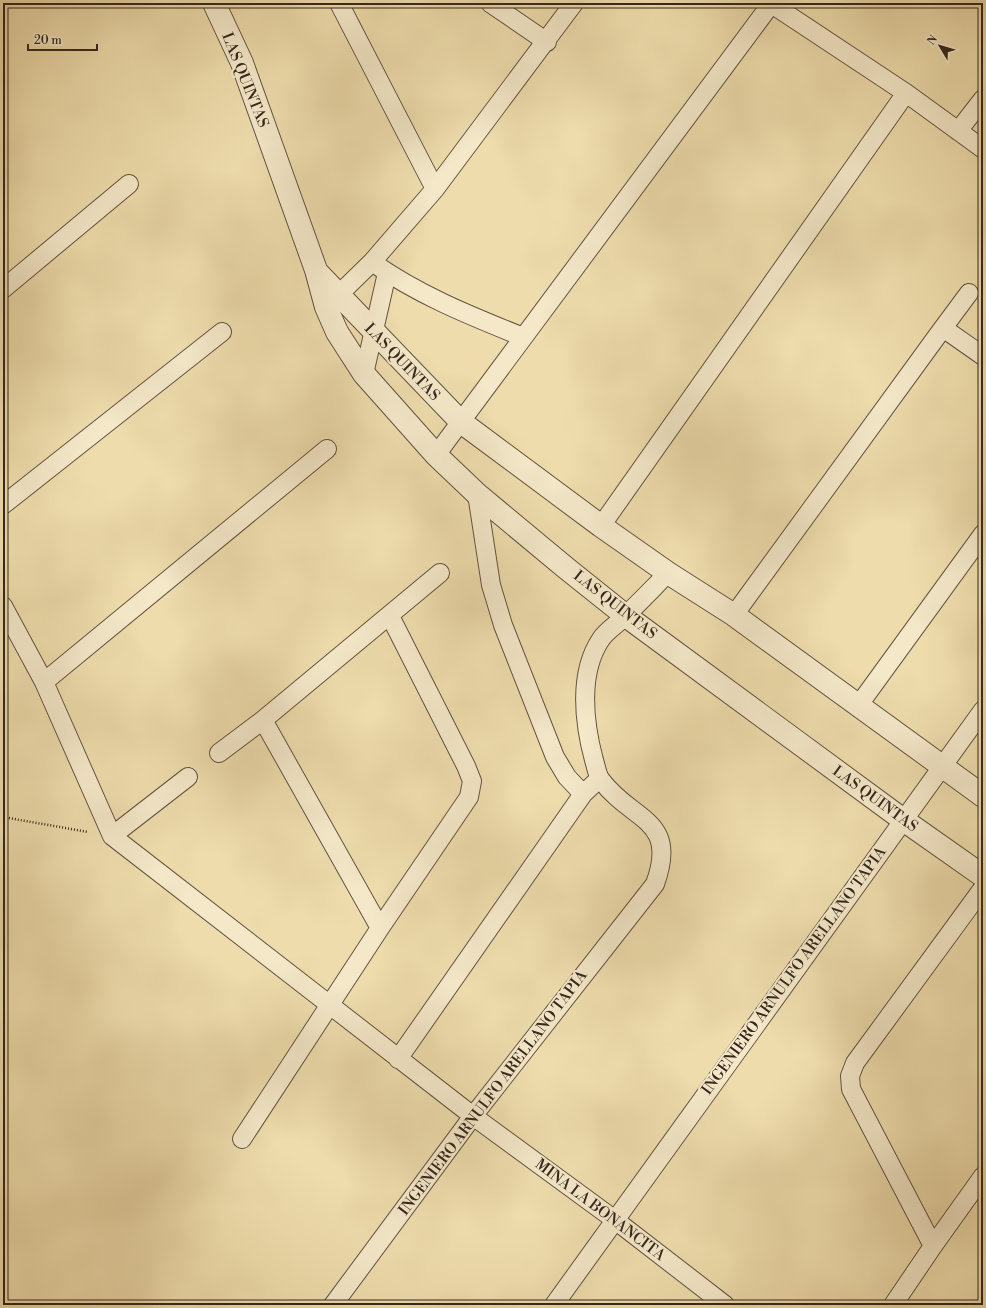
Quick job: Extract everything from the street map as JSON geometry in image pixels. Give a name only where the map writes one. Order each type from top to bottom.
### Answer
[{"type":"street","name":"LAS QUINTAS","points":[[214,3],[242,63],[316,270],[332,301],[341,338],[364,374],[436,455],[477,494],[626,616],[902,819],[983,876]]},
{"type":"street","points":[[339,3],[435,190]]},
{"type":"street","points":[[490,3],[547,42]]},
{"type":"street","points":[[332,301],[372,262],[435,190],[547,42],[574,3]]},
{"type":"street","points":[[436,455],[771,3],[906,93],[983,149]]},
{"type":"street","points":[[600,526],[906,93]]},
{"type":"street","points":[[958,131],[983,99]]},
{"type":"street","points":[[3,289],[130,184]]},
{"type":"street","points":[[372,262],[387,273],[454,309],[523,338]]},
{"type":"street","points":[[364,374],[387,273]]},
{"type":"street","points":[[734,615],[969,293]]},
{"type":"street","name":"LAS QUINTAS","points":[[332,301],[373,331],[461,422],[600,526],[668,573],[734,615],[983,796]]},
{"type":"street","points":[[943,328],[983,356]]},
{"type":"street","points":[[3,505],[222,332]]},
{"type":"street","points":[[44,682],[327,449]]},
{"type":"street","points":[[477,494],[491,585],[503,625],[556,757],[567,777],[583,794]]},
{"type":"street","points":[[858,706],[983,534]]},
{"type":"street","points":[[398,1058],[583,794],[599,779],[587,732],[586,686],[592,654],[601,638],[626,616],[668,573]]},
{"type":"street","points":[[219,753],[263,720],[440,574]]},
{"type":"street","points":[[3,606],[44,682],[112,836],[188,777]]},
{"type":"street","points":[[242,1139],[380,928],[469,797],[472,781],[466,766],[390,616]]},
{"type":"street","name":"INGENIERO ARNULFO ARELLANO TAPIA","points":[[554,1305],[902,819],[983,710]]},
{"type":"street","points":[[263,720],[380,928]]},
{"type":"street","name":"INGENIERO ARNULFO ARELLANO TAPIA","points":[[334,1305],[473,1116],[655,884],[662,866],[662,844],[652,825],[617,799],[599,779]]},
{"type":"street","name":"MINA LA BONANCITA","points":[[112,836],[329,1006],[473,1116],[615,1220],[725,1305]]},
{"type":"street","points":[[933,1246],[851,1089],[850,1076],[855,1063],[983,888]]},
{"type":"street","points":[[893,1305],[983,1176]]},
{"type":"path","points":[[3,817],[112,836]]}]
